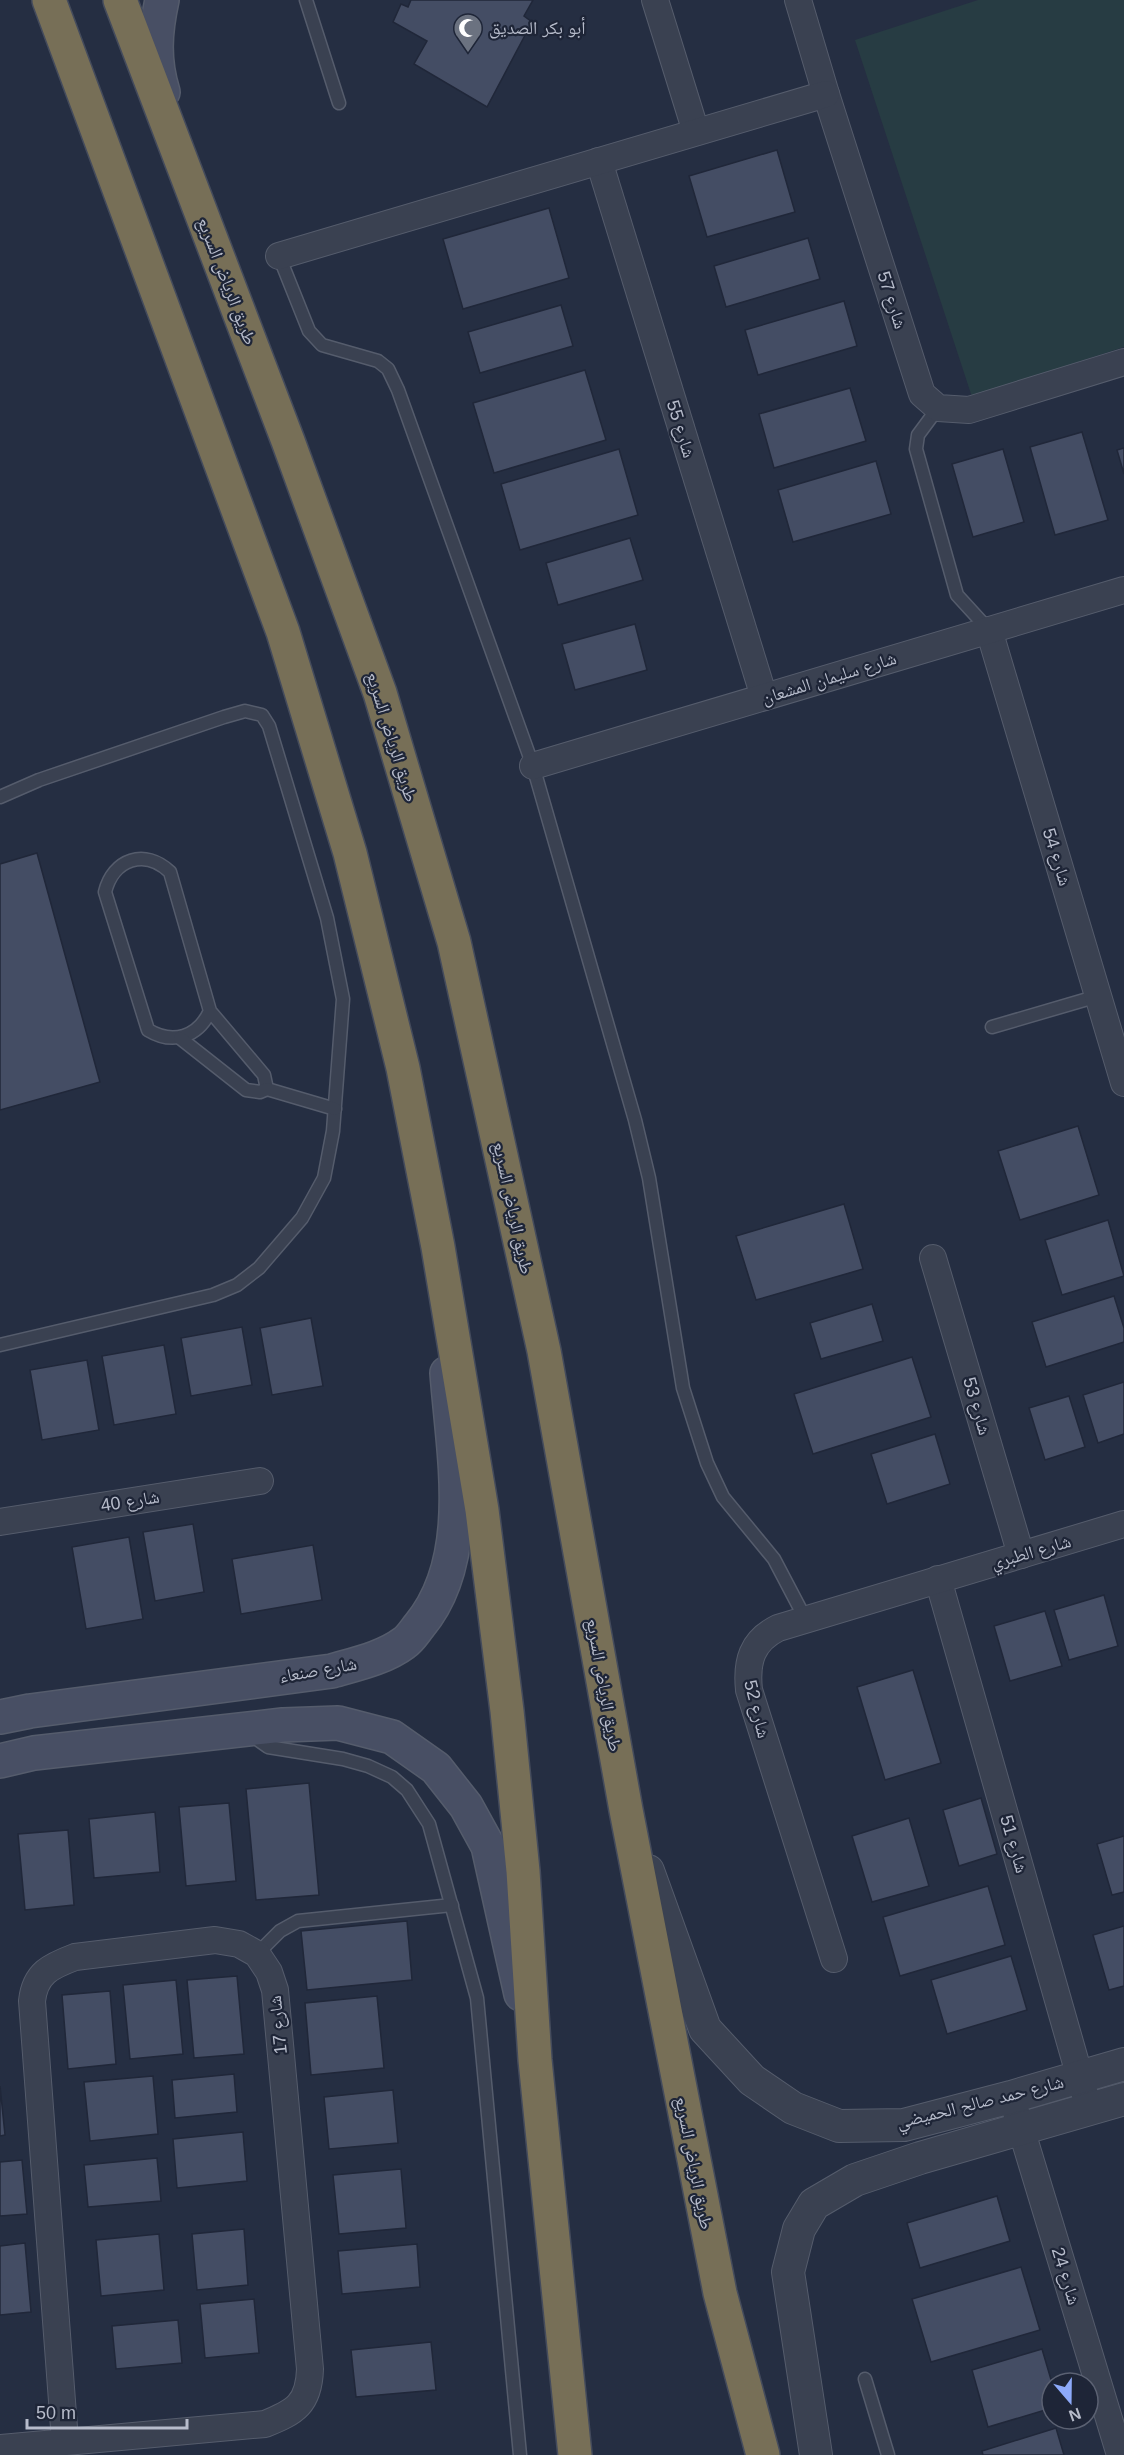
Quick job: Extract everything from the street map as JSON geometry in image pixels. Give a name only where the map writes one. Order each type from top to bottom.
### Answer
[{"type":"highway","points":[[49,0],[284,632],[355,876],[403,1068],[438,1247],[482,1510],[506,1699],[523,1871],[535,2060],[575,2455]]},
{"type":"highway","name":"طريق الرياض السريع","points":[[120,0],[380,693],[454,942],[544,1352],[626,1810],[720,2293],[763,2455]]},
{"type":"main road","points":[[162,0],[156,28],[156,69],[194,194]]},
{"type":"main road","name":"شارع صنعاء","points":[[0,1717],[228,1683],[332,1671],[375,1658],[405,1643],[428,1615],[443,1585],[454,1548],[456,1504],[438,1247]]},
{"type":"main road","points":[[228,1683],[236,1690],[240,1699],[243,1715],[242,1728]]},
{"type":"main road","points":[[0,1761],[34,1753],[242,1728],[338,1723],[392,1737],[436,1768],[466,1806],[488,1846],[535,2060]]},
{"type":"street","points":[[654,0],[696,132]]},
{"type":"street","name":"شارع 57","points":[[805,2],[826,94],[922,394],[938,408]]},
{"type":"street","points":[[279,256],[826,94]]},
{"type":"street","name":"شارع 55","points":[[599,161],[764,698]]},
{"type":"street","points":[[938,408],[969,411],[1124,362]]},
{"type":"street","name":"شارع سليمان المشعان","points":[[533,766],[1124,591]]},
{"type":"street","name":"شارع 54","points":[[989,630],[1124,1083]]},
{"type":"street","name":"شارع 53","points":[[933,1258],[1021,1555]]},
{"type":"street","name":"شارع 40","points":[[0,1522],[260,1481]]},
{"type":"street","name":"شارع الطبري","points":[[938,1579],[1124,1524]]},
{"type":"street","name":"شارع 52","points":[[834,1959],[749,1690],[751,1653],[756,1643],[778,1628],[938,1579]]},
{"type":"street","name":"شارع 51","points":[[938,1579],[1089,2109]]},
{"type":"street","name":"شارع حمد صالح الحميضي","points":[[626,1810],[705,2029],[752,2080],[793,2108],[839,2126],[904,2125],[1124,2064]]},
{"type":"street","points":[[65,2441],[32,2001],[34,1987],[41,1975],[56,1964],[75,1957],[214,1940],[239,1944],[257,1954]]},
{"type":"street","name":"شارع 17","points":[[0,2448],[265,2424],[288,2415],[302,2403],[310,2388],[275,1990],[269,1972],[257,1954]]},
{"type":"street","name":"شارع 24","points":[[1011,2097],[1120,2455]]},
{"type":"street","name":"شارع حمد صالح الحميضي","points":[[816,2455],[788,2272],[800,2229],[814,2204],[855,2180],[920,2158],[1124,2099]]},
{"type":"lane","points":[[306,0],[339,103]]},
{"type":"lane","points":[[279,256],[309,331],[321,345],[378,361],[388,369],[398,390],[533,766],[635,1120],[649,1178],[683,1388],[706,1463],[723,1497],[774,1559],[806,1620]]},
{"type":"lane","points":[[938,408],[918,435],[916,449],[957,595],[989,630]]},
{"type":"lane","points":[[0,797],[39,780],[224,717],[245,711],[261,715],[269,726],[282,763],[324,907],[343,999],[333,1131],[324,1178],[302,1218],[259,1268],[237,1285],[213,1296],[0,1345]]},
{"type":"lane","points":[[210,1011],[199,1028],[180,1038],[163,1038],[148,1030],[105,892],[112,874],[126,862],[145,859],[163,866],[170,872],[210,1011],[264,1075],[267,1089]]},
{"type":"lane","points":[[992,1027],[1098,996]]},
{"type":"lane","points":[[180,1038],[246,1090],[260,1092],[267,1089],[335,1109]]},
{"type":"lane","points":[[242,1728],[268,1747],[343,1759],[368,1766],[392,1777],[407,1790],[429,1824],[477,1998],[520,2455]]},
{"type":"lane","points":[[257,1954],[280,1931],[298,1921],[452,1905]]},
{"type":"lane","points":[[865,2379],[888,2455]]},
{"type":"shaded area","points":[[978,0],[1124,0],[1124,347],[972,397],[855,40]]},
{"type":"building","name":"أبو بكر الصديق","points":[[411,0],[533,0],[524,16],[532,22],[487,107],[414,64],[427,41],[393,22],[401,4],[408,7]]},
{"type":"building","points":[[777,150],[795,212],[707,237],[689,176]]},
{"type":"building","points":[[549,208],[569,278],[463,309],[443,239]]},
{"type":"building","points":[[808,238],[820,279],[726,307],[714,266]]},
{"type":"building","points":[[844,301],[857,346],[758,375],[745,330]]},
{"type":"building","points":[[561,305],[573,346],[480,373],[468,332]]},
{"type":"building","points":[[585,370],[606,440],[494,473],[473,403]]},
{"type":"building","points":[[850,388],[866,441],[774,468],[759,414]]},
{"type":"building","points":[[1082,432],[1108,520],[1055,535],[1030,447]]},
{"type":"building","points":[[1124,448],[1124,474],[1117,450]]},
{"type":"building","points":[[619,449],[638,515],[520,550],[501,484]]},
{"type":"building","points":[[1003,449],[1024,522],[973,537],[952,464]]},
{"type":"building","points":[[876,461],[891,514],[793,542],[778,490]]},
{"type":"building","points":[[630,538],[643,580],[558,605],[546,563]]},
{"type":"building","points":[[635,624],[647,670],[575,690],[562,644]]},
{"type":"building","points":[[37,853],[100,1082],[0,1110],[0,864]]},
{"type":"building","points":[[1078,1126],[1099,1195],[1020,1220],[998,1151]]},
{"type":"building","points":[[844,1204],[863,1269],[756,1300],[736,1236]]},
{"type":"building","points":[[1108,1220],[1124,1276],[1062,1295],[1045,1240]]},
{"type":"building","points":[[1114,1296],[1124,1328],[1124,1342],[1046,1367],[1032,1322]]},
{"type":"building","points":[[872,1304],[883,1341],[821,1359],[810,1323]]},
{"type":"building","points":[[311,1318],[323,1386],[272,1395],[260,1328]]},
{"type":"building","points":[[242,1327],[252,1385],[191,1396],[181,1338]]},
{"type":"building","points":[[164,1345],[176,1414],[114,1425],[102,1356]]},
{"type":"building","points":[[912,1357],[931,1417],[813,1454],[794,1394]]},
{"type":"building","points":[[87,1360],[99,1430],[42,1440],[30,1370]]},
{"type":"building","points":[[1124,1382],[1124,1434],[1098,1443],[1083,1395]]},
{"type":"building","points":[[1069,1396],[1085,1447],[1045,1460],[1029,1408]]},
{"type":"building","points":[[935,1434],[950,1484],[887,1504],[871,1454]]},
{"type":"building","points":[[193,1524],[204,1592],[155,1601],[143,1532]]},
{"type":"building","points":[[129,1537],[143,1619],[86,1629],[72,1547]]},
{"type":"building","points":[[313,1545],[322,1600],[241,1614],[232,1559]]},
{"type":"building","points":[[1104,1595],[1118,1646],[1069,1660],[1054,1610]]},
{"type":"building","points":[[1045,1611],[1062,1666],[1010,1681],[994,1626]]},
{"type":"building","points":[[913,1670],[941,1763],[885,1780],[857,1687]]},
{"type":"building","points":[[309,1783],[319,1895],[256,1900],[246,1789]]},
{"type":"building","points":[[981,1798],[997,1854],[959,1866],[943,1810]]},
{"type":"building","points":[[229,1803],[236,1881],[186,1886],[179,1807]]},
{"type":"building","points":[[155,1812],[160,1872],[94,1878],[89,1819]]},
{"type":"building","points":[[909,1818],[929,1886],[872,1902],[852,1836]]},
{"type":"building","points":[[68,1830],[74,1905],[25,1910],[18,1834]]},
{"type":"building","points":[[1124,1836],[1124,1892],[1112,1895],[1097,1844]]},
{"type":"building","points":[[988,1886],[1005,1945],[900,1976],[883,1917]]},
{"type":"building","points":[[407,1921],[412,1980],[307,1990],[301,1931]]},
{"type":"building","points":[[1124,1926],[1124,1986],[1109,1990],[1093,1935]]},
{"type":"building","points":[[1011,1956],[1027,2010],[947,2034],[931,1980]]},
{"type":"building","points":[[237,1976],[244,2054],[194,2058],[187,1980]]},
{"type":"building","points":[[176,1980],[183,2054],[130,2059],[123,1985]]},
{"type":"building","points":[[110,1991],[116,2064],[68,2069],[62,1995]]},
{"type":"building","points":[[377,1996],[384,2068],[311,2075],[305,2003]]},
{"type":"building","points":[[234,2074],[237,2112],[175,2118],[172,2080]]},
{"type":"building","points":[[153,2076],[158,2134],[90,2141],[84,2082]]},
{"type":"building","points":[[0,2086],[5,2135],[0,2136]]},
{"type":"building","points":[[393,2090],[398,2143],[329,2149],[324,2097]]},
{"type":"building","points":[[243,2132],[247,2181],[177,2188],[173,2139]]},
{"type":"building","points":[[157,2158],[161,2201],[88,2207],[84,2165]]},
{"type":"building","points":[[22,2160],[27,2214],[0,2216],[0,2162]]},
{"type":"building","points":[[401,2169],[406,2228],[339,2234],[333,2175]]},
{"type":"building","points":[[997,2196],[1010,2241],[920,2268],[907,2223]]},
{"type":"building","points":[[244,2229],[248,2285],[197,2290],[192,2234]]},
{"type":"building","points":[[159,2234],[164,2290],[101,2296],[96,2240]]},
{"type":"building","points":[[25,2243],[31,2312],[0,2315],[0,2246]]},
{"type":"building","points":[[417,2244],[420,2287],[342,2294],[338,2251]]},
{"type":"building","points":[[1021,2267],[1040,2330],[931,2362],[912,2299]]},
{"type":"building","points":[[254,2299],[259,2353],[205,2358],[200,2304]]},
{"type":"building","points":[[178,2320],[182,2363],[116,2369],[112,2326]]},
{"type":"building","points":[[431,2342],[436,2390],[356,2397],[351,2350]]},
{"type":"building","points":[[1042,2349],[1048,2371],[1040,2371],[1040,2412],[988,2427],[972,2370]]},
{"type":"building","points":[[1046,2431],[1057,2431],[1064,2455],[983,2455],[982,2451]]},
{"type":"place","name":"أبو بكر الصديق","points":[[468,54]]}]
